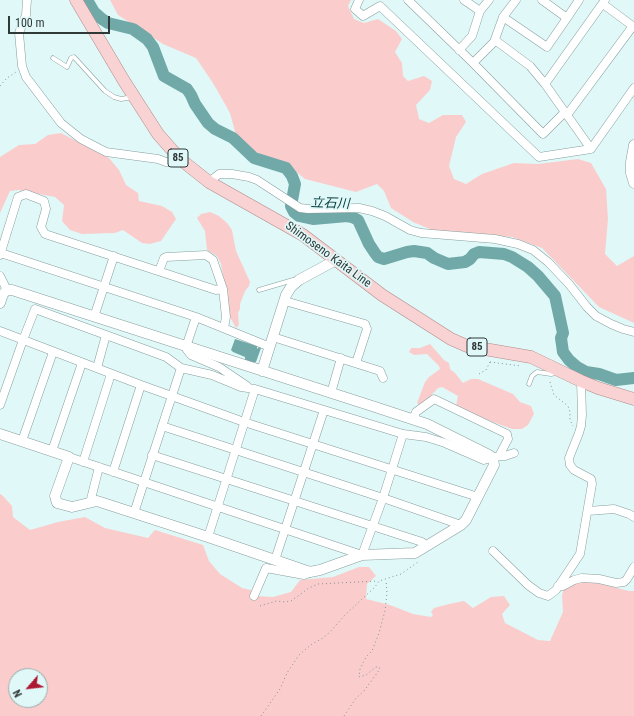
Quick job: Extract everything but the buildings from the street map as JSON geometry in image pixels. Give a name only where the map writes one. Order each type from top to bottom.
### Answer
[{"type":"main road","name":"Shimoseno Kaita Line","points":[[76,0],[158,134],[180,159],[209,182],[303,235],[382,295],[451,339],[467,346],[531,357],[580,381],[634,399]]},
{"type":"street","points":[[27,0],[26,15],[19,33],[22,66],[26,77],[61,123],[81,139],[106,152],[158,158],[166,162],[174,162],[180,159]]},
{"type":"street","points":[[359,0],[356,9],[363,16],[380,6],[539,157],[591,149],[634,88]]},
{"type":"street","points":[[408,0],[543,134],[566,114],[633,26],[604,2],[545,84]]},
{"type":"street","points":[[464,0],[480,11]]},
{"type":"street","points":[[459,50],[472,36],[480,11],[489,0]]},
{"type":"street","points":[[473,63],[494,40],[503,17],[516,0]]},
{"type":"street","points":[[542,0],[567,18]]},
{"type":"street","points":[[503,17],[547,47],[579,0]]},
{"type":"street","points":[[494,40],[530,66],[545,84],[591,149]]},
{"type":"street","points":[[634,145],[631,162],[631,173],[634,183]]},
{"type":"street","points":[[209,182],[219,174],[232,174],[249,177],[257,180],[300,208],[359,208],[385,216],[410,230],[421,233],[495,240],[518,244],[533,250],[548,262],[596,316],[617,327],[634,332]]},
{"type":"street","points":[[223,289],[216,290],[45,234],[41,227],[46,209],[44,201],[26,194],[18,197],[0,254],[196,317],[224,328],[271,342],[341,358],[380,371],[383,378]]},
{"type":"street","points":[[159,271],[164,258],[166,257],[206,255],[213,260],[223,289],[226,317],[224,328]]},
{"type":"street","points":[[94,317],[114,256]]},
{"type":"street","points":[[262,371],[291,287],[299,280],[336,260]]},
{"type":"street","points":[[0,276],[7,290]]},
{"type":"street","points":[[0,304],[3,294],[7,290],[12,290],[427,424],[489,455],[496,457]]},
{"type":"street","points":[[285,301],[365,324],[368,329],[356,363]]},
{"type":"street","points":[[0,405],[23,340],[36,309],[166,357],[181,368],[212,375],[241,387],[403,434],[426,437],[445,443],[484,460],[514,453]]},
{"type":"street","points":[[186,347],[196,317]]},
{"type":"street","points":[[0,331],[111,374],[244,422],[314,443],[478,497]]},
{"type":"street","points":[[97,368],[106,335]]},
{"type":"street","points":[[186,347],[191,355],[219,367],[252,389]]},
{"type":"street","points":[[22,442],[53,352]]},
{"type":"street","points":[[331,393],[341,358]]},
{"type":"street","points":[[52,451],[82,363]]},
{"type":"street","points":[[134,513],[181,368]]},
{"type":"street","points":[[83,462],[111,374]]},
{"type":"street","points":[[492,551],[528,585],[538,593],[548,596],[552,594],[580,554],[592,484],[591,478],[574,470],[570,465],[569,458],[580,432],[582,415],[580,381]]},
{"type":"street","points":[[113,472],[141,385]]},
{"type":"street","points":[[208,537],[244,422],[252,389]]},
{"type":"street","points":[[254,596],[266,568],[304,575],[362,555],[415,553],[461,525],[466,520],[494,465],[496,457],[508,439],[506,434],[434,400],[416,412],[414,420]]},
{"type":"street","points":[[275,560],[324,410]]},
{"type":"street","points":[[162,426],[461,525]]},
{"type":"street","points":[[0,434],[217,508],[362,555]]},
{"type":"street","points":[[362,555],[393,469],[403,434]]},
{"type":"street","points":[[152,455],[422,542],[426,546]]},
{"type":"street","points":[[69,457],[55,496],[55,500],[57,502],[72,508],[97,501],[310,572]]},
{"type":"street","points":[[90,503],[99,467]]},
{"type":"street","points":[[588,511],[614,509],[634,517]]},
{"type":"street","points":[[558,586],[563,586],[574,580],[582,578],[599,578],[616,582],[624,582],[634,567]]},
{"type":"lane","points":[[52,58],[67,67],[71,58],[74,57],[105,91],[114,97],[121,99],[134,97]]},
{"type":"lane","points":[[259,290],[294,280],[299,280]]},
{"type":"lane","points":[[529,384],[532,376],[537,372],[550,374],[560,371]]},
{"type":"path","points":[[0,86],[7,78],[22,66]]},
{"type":"path","points":[[479,374],[486,370],[490,362],[491,350]]},
{"type":"path","points":[[490,362],[521,366]]},
{"type":"path","points":[[550,382],[554,394],[568,406],[570,420],[574,427],[580,432]]},
{"type":"path","points":[[260,606],[276,601],[285,602],[291,600],[318,584],[386,580],[401,574],[419,561]]},
{"type":"path","points":[[344,716],[356,698],[364,691],[380,669],[379,667],[376,667],[366,675],[359,677],[360,669],[366,657],[372,650],[379,633],[385,611],[387,593],[386,580]]},
{"type":"path","points":[[261,716],[280,689],[287,673],[299,655],[330,632],[345,615],[375,587],[379,581]]},
{"type":"shaded area","points":[[110,0],[351,0],[348,6],[354,19],[364,23],[378,19],[396,31],[402,39],[395,52],[402,63],[403,76],[408,81],[424,76],[432,81],[430,90],[416,105],[419,119],[429,123],[443,115],[462,115],[466,122],[456,137],[449,166],[454,179],[466,184],[482,174],[514,163],[538,164],[578,159],[591,163],[606,189],[608,219],[605,254],[617,266],[634,256],[634,323],[599,307],[542,248],[512,237],[432,230],[413,222],[391,208],[384,191],[377,184],[356,192],[305,179],[287,164],[250,150],[237,139],[230,113],[213,83],[196,58],[163,44],[118,15]]},
{"type":"shaded area","points":[[61,133],[109,158],[119,170],[126,185],[138,193],[139,201],[162,206],[172,212],[176,219],[161,241],[150,244],[142,243],[123,230],[115,233],[82,234],[70,230],[62,221],[64,205],[55,197],[18,190],[10,191],[0,213],[0,157],[19,145],[35,144],[48,135]]},
{"type":"shaded area","points":[[210,212],[219,216],[232,230],[236,251],[250,282],[240,304],[238,313],[239,325],[236,328],[230,317],[221,264],[217,256],[207,250],[205,231],[197,218],[201,214]]},
{"type":"shaded area","points":[[430,344],[444,360],[449,363],[450,369],[463,383],[471,379],[478,379],[513,394],[520,402],[531,406],[534,414],[528,425],[522,429],[512,429],[456,406],[458,396],[442,387],[438,388],[425,402],[419,405],[417,403],[425,382],[440,369],[439,366],[427,354],[414,355],[409,352],[411,348],[420,348]]},
{"type":"shaded area","points":[[0,494],[12,506],[13,517],[30,530],[58,522],[85,517],[105,528],[148,538],[155,530],[203,545],[209,561],[220,574],[242,588],[251,590],[257,596],[273,597],[291,592],[300,580],[333,577],[359,567],[369,567],[376,576],[367,584],[366,599],[390,605],[413,614],[431,617],[433,615],[431,612],[434,608],[464,601],[473,608],[491,597],[504,596],[510,605],[502,614],[505,623],[538,640],[550,641],[563,612],[562,595],[564,589],[576,582],[590,581],[634,591],[634,716],[0,716]]},
{"type":"water","points":[[235,339],[257,346],[257,349],[259,347],[261,348],[256,362],[253,363],[245,361],[245,357],[231,350]]},
{"type":"waterway","name":"立石川","points":[[87,0],[94,12],[108,23],[133,29],[147,39],[153,47],[164,76],[187,89],[208,123],[215,129],[233,138],[254,158],[286,168],[292,176],[295,184],[291,206],[294,212],[299,216],[313,219],[347,216],[358,220],[369,244],[378,257],[384,259],[414,251],[427,253],[448,264],[465,262],[474,254],[479,252],[504,254],[512,257],[528,267],[538,276],[555,296],[563,333],[561,338],[563,352],[569,360],[586,372],[599,374],[616,380],[634,378]]}]
